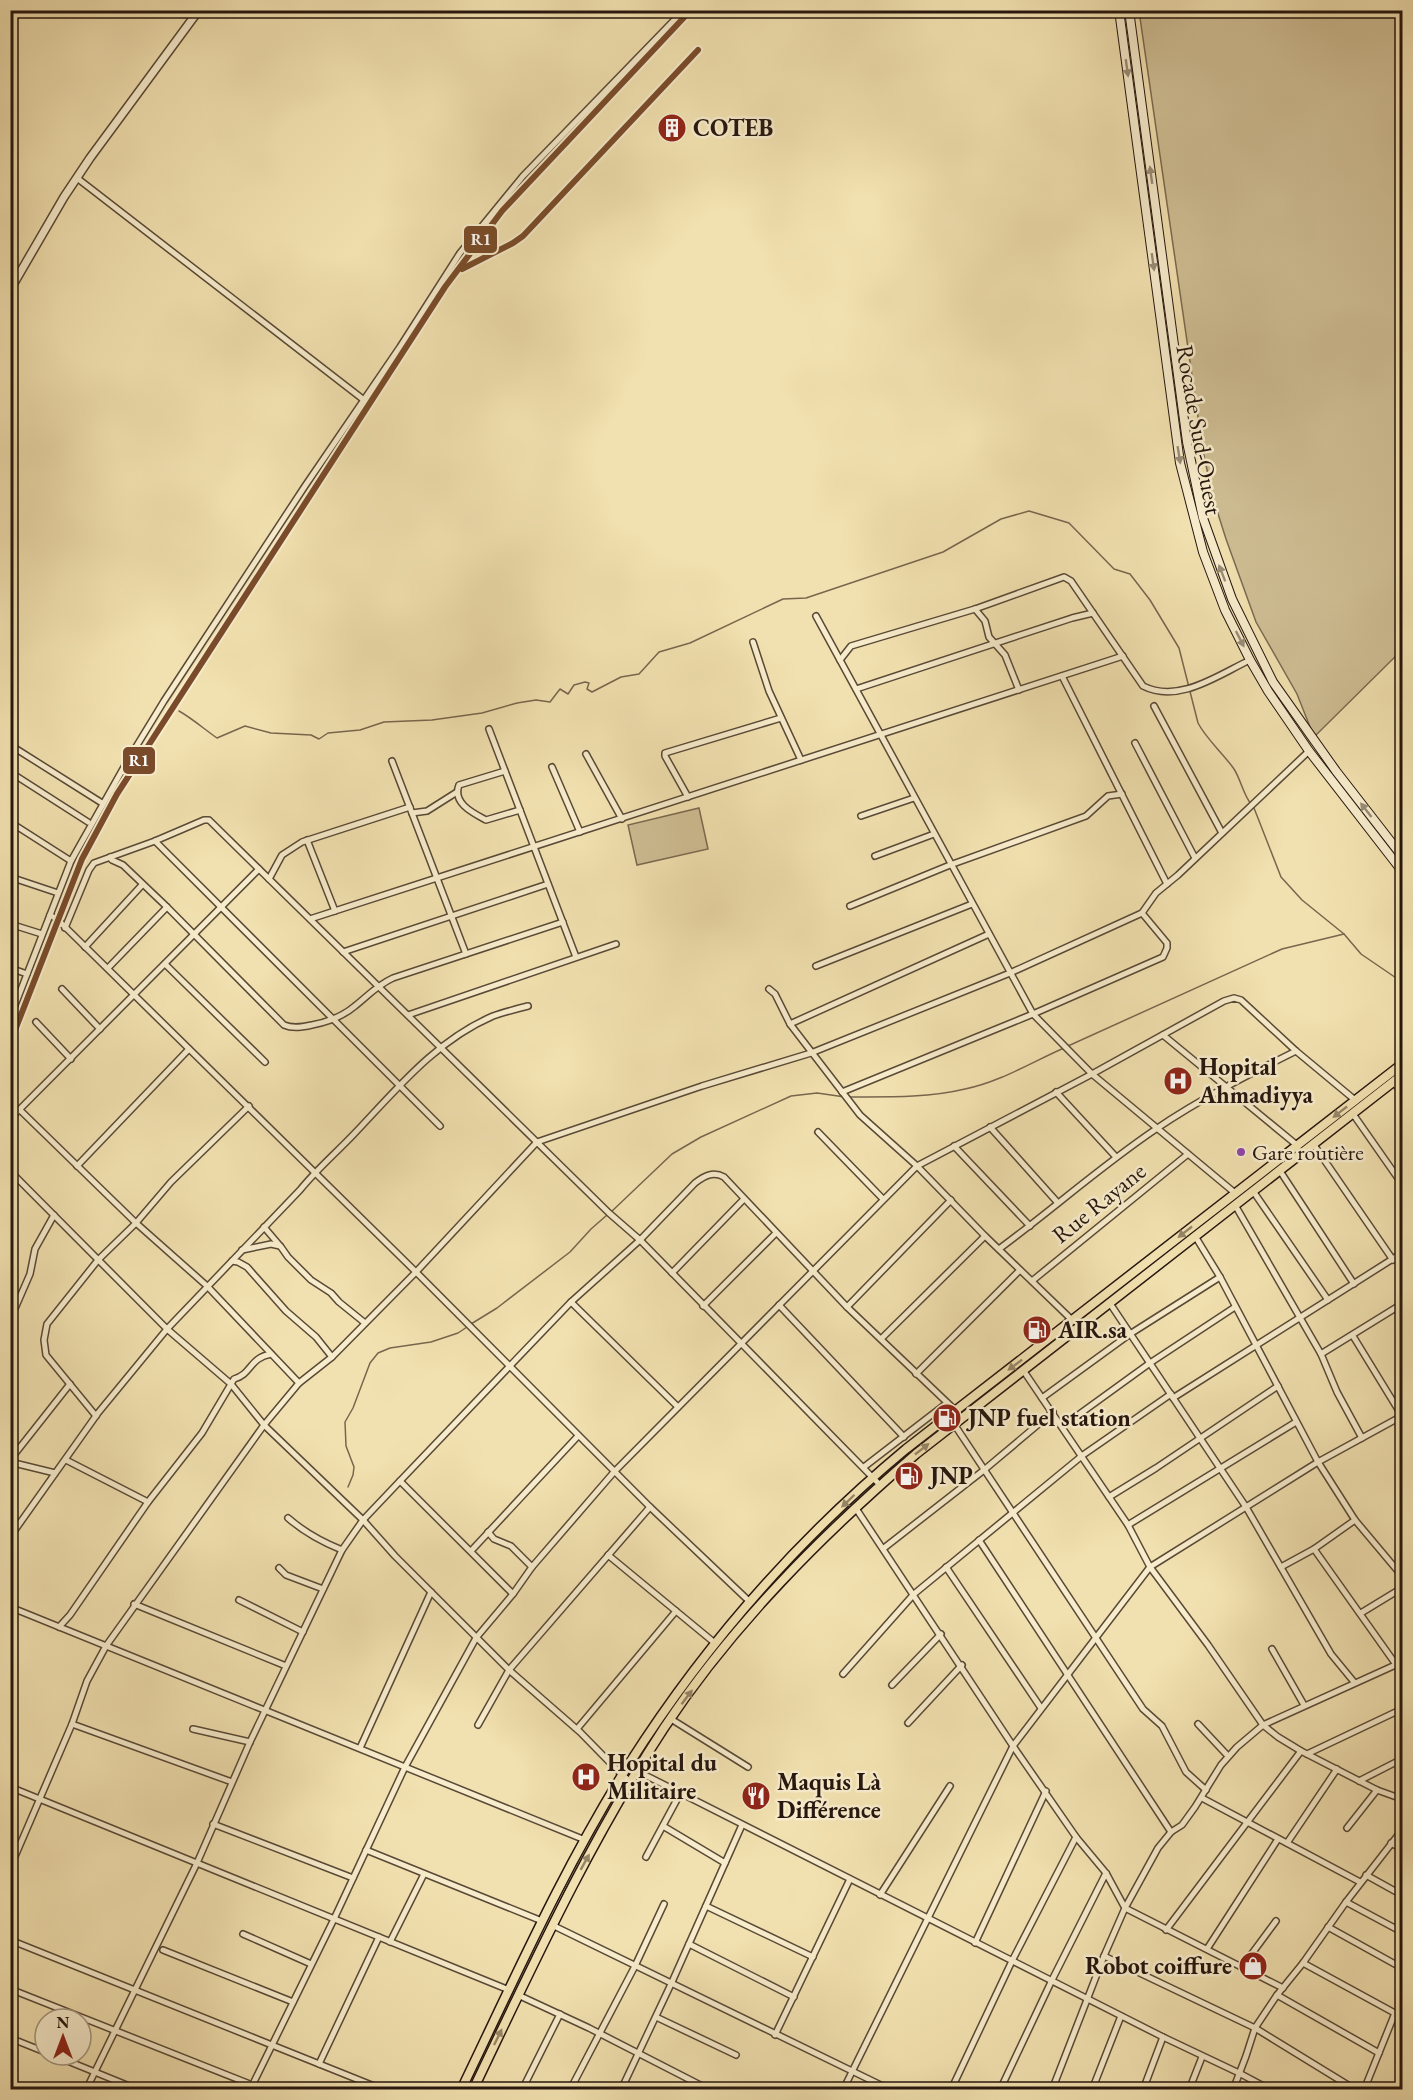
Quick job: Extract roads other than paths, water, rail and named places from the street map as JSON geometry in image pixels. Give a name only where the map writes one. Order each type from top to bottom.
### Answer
[{"type":"main road","name":"Rocade Sud-Ouest","points":[[1119,10],[1180,463],[1203,552],[1225,610],[1268,691],[1308,751],[1402,871]]},
{"type":"main road","name":"Rocade Sud-Ouest","points":[[1129,10],[1187,442],[1193,480],[1206,529],[1232,599],[1273,682],[1336,771],[1402,856]]},
{"type":"main road","points":[[461,2090],[542,1921],[629,1764],[663,1714],[750,1602],[873,1476],[1402,1064]]},
{"type":"main road","points":[[472,2090],[552,1925],[637,1771],[670,1719],[712,1663],[765,1599],[855,1507],[954,1424],[1402,1075]]},
{"type":"street","points":[[10,290],[105,136],[199,10]]},
{"type":"street","points":[[10,1018],[13,1005],[71,861],[102,803],[164,701],[460,253],[523,176],[684,10]]},
{"type":"street","points":[[77,178],[364,400]]},
{"type":"street","points":[[840,660],[851,646],[975,609],[1064,577],[1071,581],[1143,686],[1169,693],[1194,687],[1250,660]]},
{"type":"street","points":[[975,609],[985,621],[989,637],[1005,655],[1019,690]]},
{"type":"street","points":[[856,689],[1093,613]]},
{"type":"street","points":[[816,616],[1033,1014],[1092,1074],[1235,1193]]},
{"type":"street","points":[[753,642],[769,691],[801,760]]},
{"type":"street","points":[[310,920],[1123,656]]},
{"type":"street","points":[[1062,676],[1167,884]]},
{"type":"street","points":[[1154,706],[1222,833]]},
{"type":"street","points":[[688,797],[665,753],[781,718]]},
{"type":"street","points":[[489,729],[576,957]]},
{"type":"street","points":[[1135,743],[1195,858]]},
{"type":"street","points":[[10,745],[102,803]]},
{"type":"street","points":[[10,1868],[72,1724],[87,1681],[106,1646],[134,1604],[264,1425],[299,1383],[332,1357],[416,1272],[537,1142],[702,1086],[811,1053],[1010,973],[1142,913],[1156,893],[1308,751]]},
{"type":"street","points":[[586,754],[622,819]]},
{"type":"street","points":[[392,761],[466,954]]},
{"type":"street","points":[[552,767],[579,832]]},
{"type":"street","points":[[505,771],[459,785],[457,792],[462,804],[486,820],[520,810]]},
{"type":"street","points":[[10,772],[88,822]]},
{"type":"street","points":[[269,879],[282,855],[307,840],[411,810],[427,811],[457,792]]},
{"type":"street","points":[[850,906],[950,865],[1086,816],[1108,796],[1122,794]]},
{"type":"street","points":[[861,816],[914,798]]},
{"type":"street","points":[[65,928],[94,863],[209,820],[609,1214],[640,1240],[880,1485]]},
{"type":"street","points":[[10,822],[71,861]]},
{"type":"street","points":[[875,856],[934,834]]},
{"type":"street","points":[[307,840],[336,911]]},
{"type":"street","points":[[155,841],[440,1126]]},
{"type":"street","points":[[110,857],[123,865],[168,907],[284,1025],[290,1027],[306,1026],[333,1019],[354,1007],[377,985],[563,922]]},
{"type":"street","points":[[10,1119],[259,869]]},
{"type":"street","points":[[10,877],[58,893]]},
{"type":"street","points":[[343,951],[548,884]]},
{"type":"street","points":[[85,947],[142,885]]},
{"type":"street","points":[[816,966],[972,904]]},
{"type":"street","points":[[108,968],[168,907]]},
{"type":"street","points":[[842,1092],[1033,1014],[1163,957],[1167,943],[1142,913]]},
{"type":"street","points":[[50,915],[135,994],[614,1472],[750,1602]]},
{"type":"street","points":[[10,924],[42,934]]},
{"type":"street","points":[[789,1024],[988,934]]},
{"type":"street","points":[[408,1015],[616,944]]},
{"type":"street","points":[[165,964],[266,1062]]},
{"type":"street","points":[[10,968],[27,974]]},
{"type":"street","points":[[62,989],[100,1029]]},
{"type":"street","points":[[768,989],[775,994],[789,1024],[860,1115],[917,1166],[1072,1320]]},
{"type":"street","points":[[251,2087],[334,1919],[405,1767],[476,1638],[513,1594],[532,1567],[614,1472],[917,1166],[1092,1074],[1224,1001],[1234,998],[1241,1000],[1296,1051],[1355,1100]]},
{"type":"street","points":[[10,1537],[96,1416],[167,1329],[399,1085],[431,1055],[457,1036],[494,1016],[528,1006]]},
{"type":"street","points":[[36,1022],[71,1059]]},
{"type":"street","points":[[1163,1035],[1298,1146]]},
{"type":"street","points":[[77,1166],[189,1049]]},
{"type":"street","points":[[999,1249],[1116,1157],[1157,1128],[1226,1086],[1296,1051]]},
{"type":"street","points":[[1394,1082],[1402,1094]]},
{"type":"street","points":[[1056,1092],[1116,1157]]},
{"type":"street","points":[[96,1416],[46,1355],[44,1340],[47,1324],[98,1260],[171,1182],[249,1106]]},
{"type":"street","points":[[20,1110],[136,1222],[207,1286],[299,1383]]},
{"type":"street","points":[[1353,1114],[1402,1184]]},
{"type":"street","points":[[990,1127],[1058,1203]]},
{"type":"street","points":[[818,1132],[883,1199]]},
{"type":"street","points":[[1314,1145],[1392,1260]]},
{"type":"street","points":[[954,1146],[1030,1226]]},
{"type":"street","name":"Rue Rayane","points":[[1032,1281],[1188,1154]]},
{"type":"street","points":[[10,1171],[167,1329],[231,1384],[264,1425],[363,1520],[476,1638],[577,1729],[622,1776],[631,1782]]},
{"type":"street","points":[[1280,1171],[1354,1284]]},
{"type":"street","points":[[86,2090],[197,1863],[250,1742],[342,1550],[363,1520],[508,1366],[571,1302],[640,1240],[694,1183],[707,1175],[717,1174],[724,1177],[847,1307],[955,1410]]},
{"type":"street","points":[[1253,1191],[1328,1300]]},
{"type":"street","points":[[672,1273],[744,1199]]},
{"type":"street","points":[[847,1307],[951,1200]]},
{"type":"street","points":[[1235,1205],[1320,1354],[1337,1392],[1362,1437]]},
{"type":"street","points":[[10,1320],[30,1274],[35,1249],[54,1215]]},
{"type":"street","points":[[264,1227],[288,1257],[311,1280],[331,1293],[365,1323]]},
{"type":"street","points":[[703,1305],[776,1233]]},
{"type":"street","points":[[880,1339],[985,1236]]},
{"type":"street","points":[[1196,1236],[1318,1462],[1355,1520],[1402,1576]]},
{"type":"street","points":[[242,1250],[271,1244],[281,1247]]},
{"type":"street","points":[[843,1674],[914,1594],[1083,1455],[1172,1396],[1256,1346],[1402,1253]]},
{"type":"street","points":[[231,1261],[247,1267],[286,1311],[316,1337],[332,1357]]},
{"type":"street","points":[[916,1374],[1020,1270]]},
{"type":"street","points":[[1042,1398],[1130,1334],[1220,1277]]},
{"type":"street","points":[[571,1302],[678,1407]]},
{"type":"street","points":[[1109,1302],[1246,1507],[1331,1654],[1354,1682]]},
{"type":"street","points":[[1320,1354],[1353,1336],[1402,1304]]},
{"type":"street","points":[[779,1305],[904,1437]]},
{"type":"street","points":[[1063,1426],[1150,1363],[1235,1306]]},
{"type":"street","points":[[843,2090],[1013,1746],[1150,1567],[1318,1462],[1402,1416],[1353,1336]]},
{"type":"street","points":[[59,1627],[70,1615],[148,1502],[202,1433],[234,1379],[240,1377],[256,1359],[271,1354]]},
{"type":"street","points":[[1023,1370],[1083,1455],[1128,1525],[1150,1567],[1208,1645],[1263,1725],[1304,1753],[1377,1790],[1402,1799]]},
{"type":"street","points":[[55,1473],[10,1461],[70,1384]]},
{"type":"street","points":[[1109,1497],[1278,1386]]},
{"type":"street","points":[[864,1467],[947,1403]]},
{"type":"street","points":[[884,1548],[984,1470],[1053,1412]]},
{"type":"street","points":[[1128,1525],[1296,1422]]},
{"type":"street","points":[[954,1424],[1143,1709],[1162,1726],[1186,1772],[1206,1790]]},
{"type":"street","points":[[471,1551],[578,1436]]},
{"type":"street","points":[[66,1460],[148,1502]]},
{"type":"street","points":[[400,1481],[513,1594]]},
{"type":"street","points":[[478,1725],[509,1670],[650,1507]]},
{"type":"street","points":[[855,1507],[962,1665],[1013,1746],[1076,1837],[1106,1873],[1125,1908],[1283,1988]]},
{"type":"street","points":[[288,1518],[322,1543],[342,1550]]},
{"type":"street","points":[[1281,1567],[1314,1549],[1355,1520]]},
{"type":"street","points":[[488,1532],[494,1539],[511,1546],[532,1567]]},
{"type":"street","points":[[978,1540],[1171,1832]]},
{"type":"street","points":[[1314,1549],[1400,1664],[1402,1673]]},
{"type":"street","points":[[608,1555],[716,1644]]},
{"type":"street","points":[[946,1567],[1041,1708]]},
{"type":"street","points":[[279,1568],[286,1575],[323,1589]]},
{"type":"street","points":[[1361,1613],[1402,1588]]},
{"type":"street","points":[[360,1748],[431,1592]]},
{"type":"street","points":[[239,1600],[303,1632]]},
{"type":"street","points":[[134,1604],[286,1666]]},
{"type":"street","points":[[10,1615],[12,1608],[585,1840]]},
{"type":"street","points":[[577,1729],[676,1611]]},
{"type":"street","points":[[892,1685],[941,1634]]},
{"type":"street","points":[[1272,1649],[1304,1705]]},
{"type":"street","points":[[1052,2090],[1125,1908],[1158,1848],[1171,1832],[1182,1825],[1228,1756],[1263,1725],[1354,1682],[1400,1664]]},
{"type":"street","points":[[908,1723],[962,1665]]},
{"type":"street","points":[[1166,1930],[1304,1753],[1402,1709]]},
{"type":"street","points":[[670,1719],[748,1767]]},
{"type":"street","points":[[72,1724],[232,1782]]},
{"type":"street","points":[[1198,1724],[1228,1756]]},
{"type":"street","points":[[193,1729],[250,1742]]},
{"type":"street","points":[[1359,1780],[1402,1759]]},
{"type":"street","points":[[629,1764],[637,1771],[850,1880],[1271,2090]]},
{"type":"street","points":[[1287,1843],[1337,1769]]},
{"type":"street","points":[[880,1895],[950,1786]]},
{"type":"street","points":[[10,1787],[509,1990]]},
{"type":"street","points":[[1347,1828],[1377,1790]]},
{"type":"street","points":[[975,1943],[1046,1791]]},
{"type":"street","points":[[646,1857],[681,1792]]},
{"type":"street","points":[[1202,1798],[1360,1882]]},
{"type":"street","points":[[213,1824],[353,1878]]},
{"type":"street","points":[[621,2090],[742,1825]]},
{"type":"street","points":[[663,1826],[725,1863]]},
{"type":"street","points":[[1233,2090],[1255,2028],[1360,1882],[1402,1830]]},
{"type":"street","points":[[951,2090],[1012,1961],[1076,1837]]},
{"type":"street","points":[[1207,1949],[1278,1839]]},
{"type":"street","points":[[1391,1843],[1402,1849]]},
{"type":"street","points":[[366,1850],[542,1921]]},
{"type":"street","points":[[1000,2090],[1106,1873]]},
{"type":"street","points":[[390,1942],[424,1874]]},
{"type":"street","points":[[1366,1875],[1402,1895]]},
{"type":"street","points":[[775,2035],[850,1880]]},
{"type":"street","points":[[1346,1902],[1402,1932]]},
{"type":"street","points":[[570,2090],[635,1966],[664,1904]]},
{"type":"street","points":[[706,1906],[813,1957]]},
{"type":"street","points":[[1242,1967],[1276,1922]]},
{"type":"street","points":[[552,1925],[891,2090]]},
{"type":"street","points":[[1328,1927],[1402,1968]]},
{"type":"street","points":[[243,1934],[311,1964]]},
{"type":"street","points":[[319,2064],[380,1937]]},
{"type":"street","points":[[10,1940],[384,2090]]},
{"type":"street","points":[[689,1944],[794,1997]]},
{"type":"street","points":[[163,1950],[292,2002]]},
{"type":"street","points":[[1104,1956],[1255,2028],[1356,2090]]},
{"type":"street","points":[[1303,1963],[1402,2017]]},
{"type":"street","points":[[10,1989],[251,2087],[265,2090]]},
{"type":"street","points":[[518,1995],[599,2033],[710,2090]]},
{"type":"street","points":[[1277,1995],[1379,2053]]},
{"type":"street","points":[[1364,2090],[1395,2013]]},
{"type":"street","points":[[522,2090],[560,2014]]},
{"type":"street","points":[[1092,2090],[1120,2016]]},
{"type":"street","points":[[656,2017],[736,2055]]},
{"type":"street","points":[[1143,2090],[1163,2037]]},
{"type":"street","points":[[10,2038],[33,2047]]},
{"type":"street","points":[[1189,2090],[1202,2057]]},
{"type":"street","points":[[82,2067],[134,2089]]},
{"type":"street","points":[[10,2086],[20,2090]]},
{"type":"waterway","points":[[179,711],[217,738],[245,726],[271,733],[311,735],[319,739],[328,733],[360,730],[384,722],[432,720],[482,713],[536,700],[550,702],[560,689],[568,694],[574,685],[585,682],[589,683],[587,689],[592,692],[621,677],[639,674],[659,652],[690,643],[783,599],[806,598],[943,552],[1001,519],[1029,511],[1069,523],[1114,569],[1130,574],[1150,600],[1179,648],[1198,723],[1234,769],[1251,804]]},
{"type":"waterway","points":[[1254,808],[1281,877],[1302,900],[1344,934],[1361,954],[1402,982]]},
{"type":"waterway","points":[[1068,1046],[1282,949],[1344,934]]},
{"type":"waterway","points":[[850,1097],[922,1095],[965,1089],[1003,1077],[1064,1048]]},
{"type":"waterway","points":[[611,1212],[672,1154],[701,1137],[791,1096],[817,1093],[845,1097]]},
{"type":"waterway","points":[[471,1324],[497,1308],[570,1252],[607,1215]]},
{"type":"waterway","points":[[348,1487],[354,1467],[346,1446],[345,1422],[353,1408],[370,1363],[378,1353],[390,1348],[431,1342],[458,1333],[467,1327]]},
{"type":"railway","points":[[451,279],[468,266],[505,248],[523,236],[698,50]]},
{"type":"place","name":"COTEB","points":[[672,128]]},
{"type":"place","name":"Hopital Ahmadiyya","points":[[1178,1081]]},
{"type":"place","name":"Gare routière","points":[[1241,1152]]},
{"type":"place","name":"AIR.sa","points":[[1037,1330]]},
{"type":"place","name":"JNP fuel station","points":[[947,1418]]},
{"type":"place","name":"JNP","points":[[909,1476]]},
{"type":"place","name":"Hopital du Militaire","points":[[586,1777]]},
{"type":"place","name":"Maquis Là Différence","points":[[756,1796]]},
{"type":"place","name":"Robot coiffure","points":[[1253,1966]]}]
